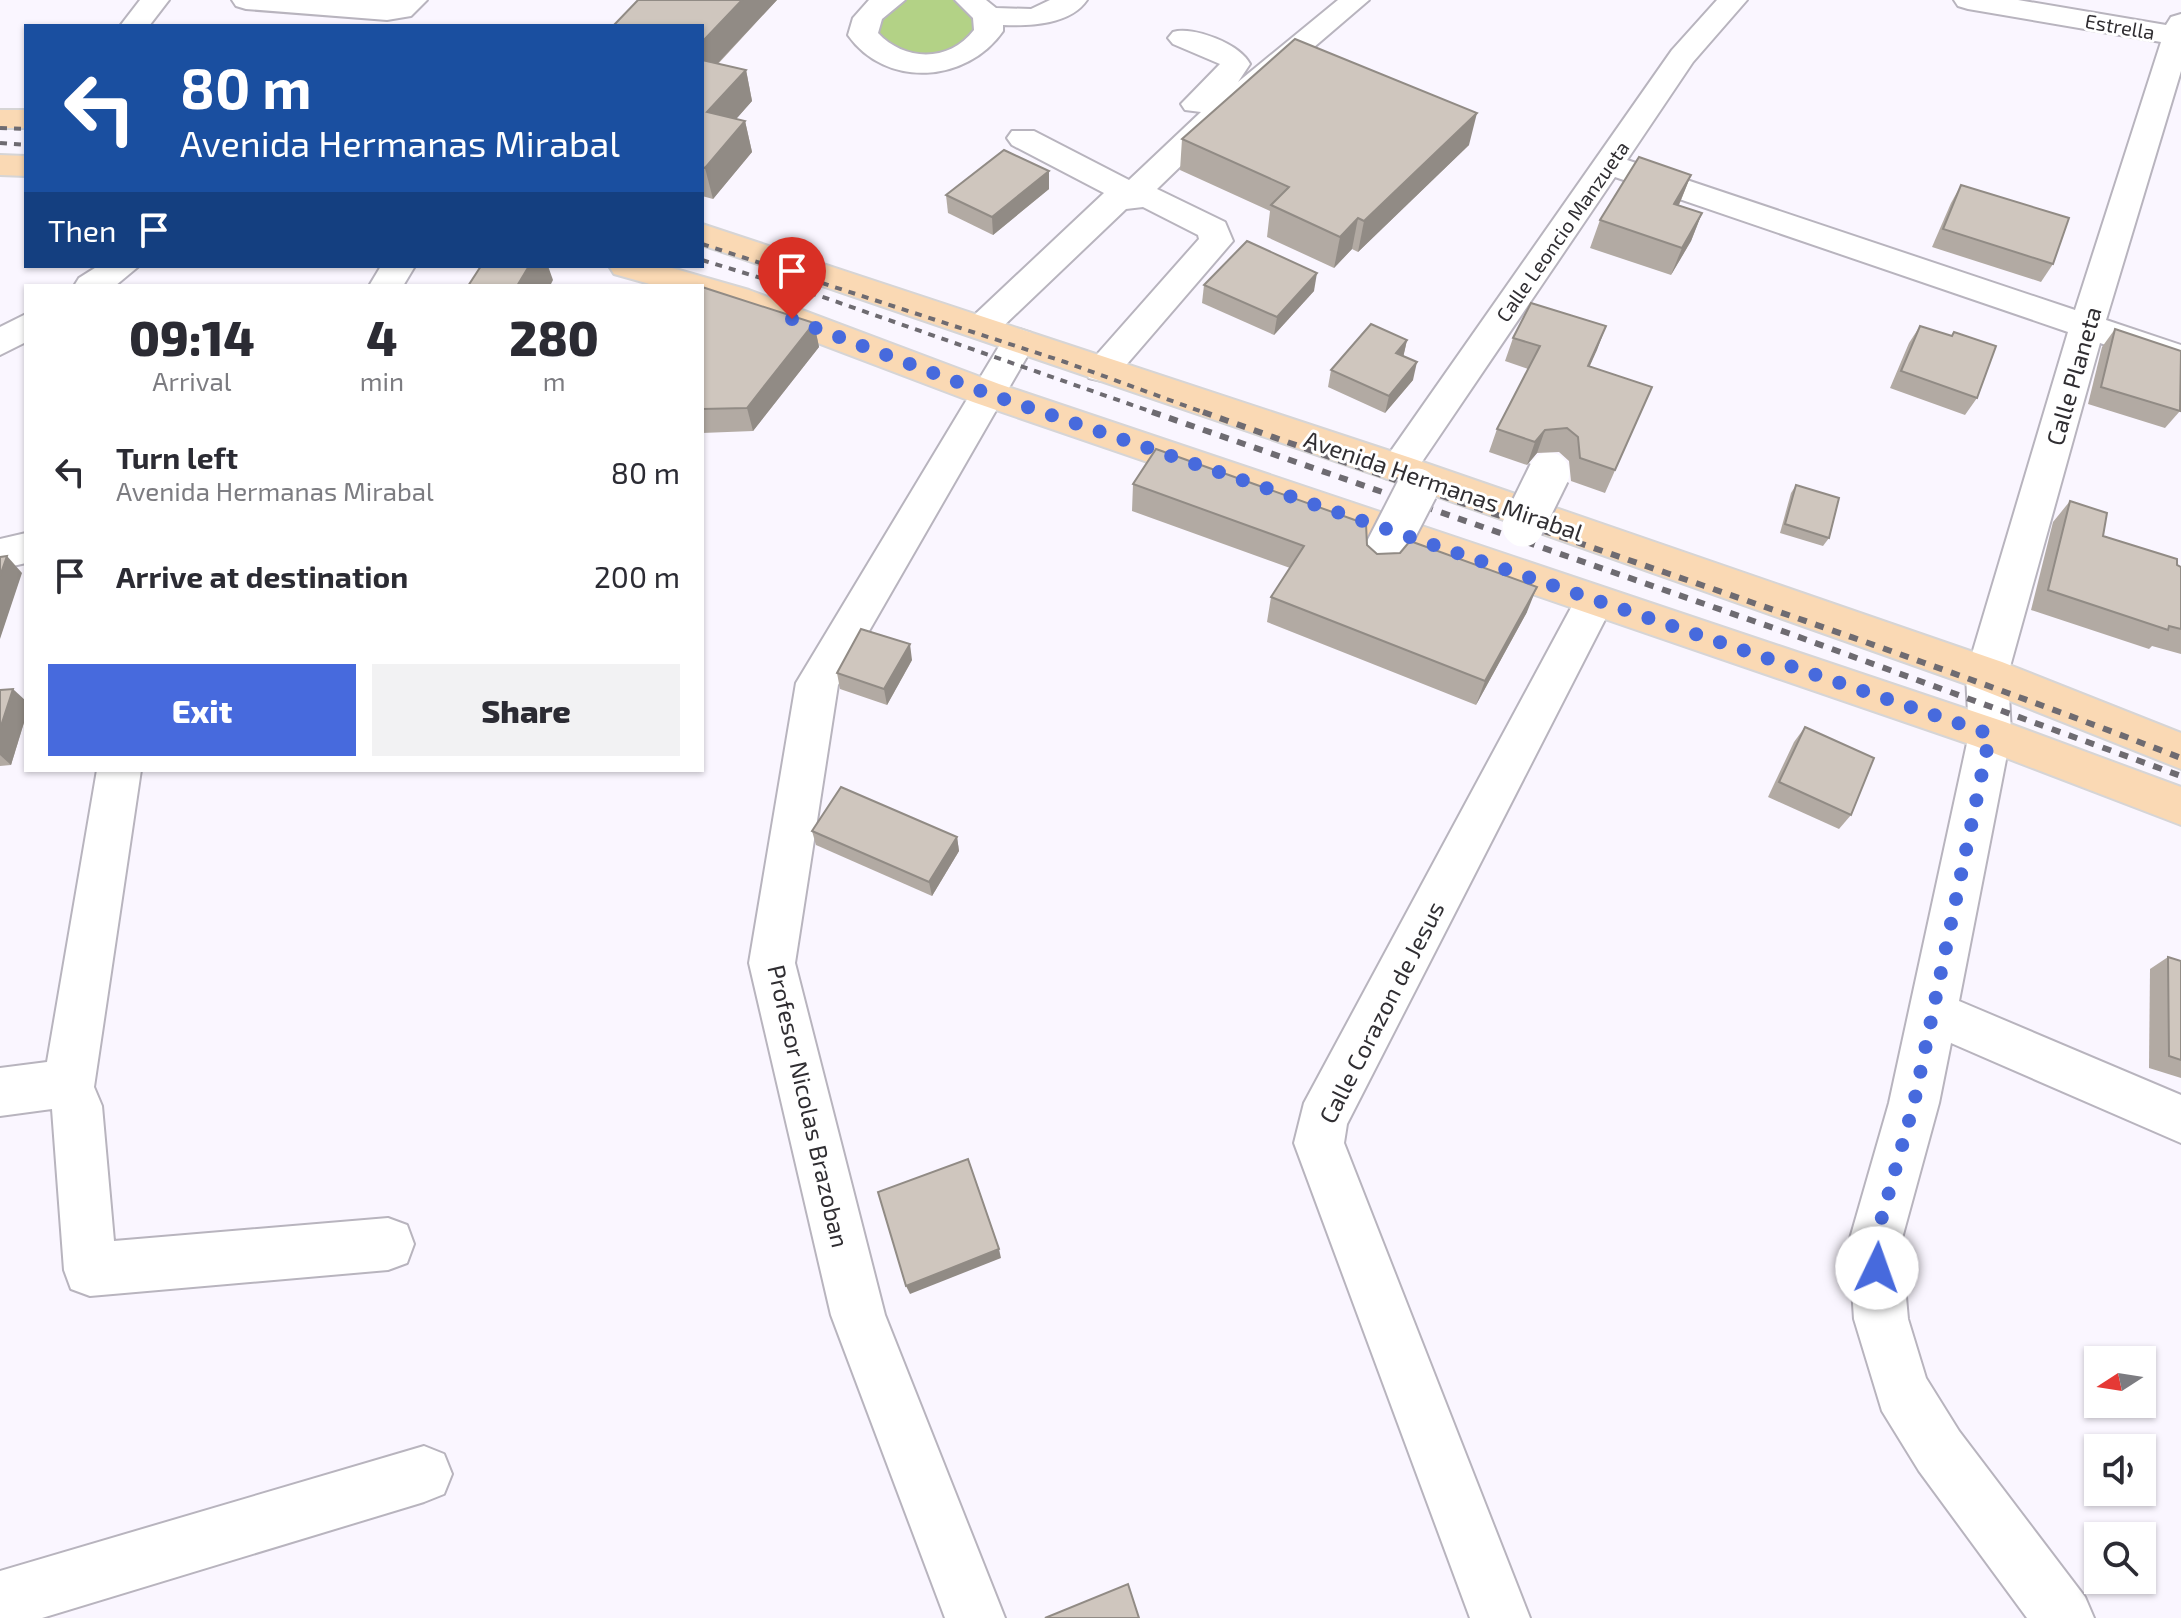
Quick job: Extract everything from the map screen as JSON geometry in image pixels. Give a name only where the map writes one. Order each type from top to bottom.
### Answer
[{"type":"main road","points":[[0,119],[24,119]]},
{"type":"main road","points":[[0,165],[24,166]]},
{"type":"main road","name":"Avenida Hermanas Mirabal","points":[[704,235],[982,327],[1408,478],[1987,674],[2181,751]]},
{"type":"main road","points":[[633,268],[689,284]]},
{"type":"main road","points":[[704,289],[737,298],[986,393],[1990,734],[2181,806]]},
{"type":"street","points":[[136,24],[155,0]]},
{"type":"street","points":[[246,0],[387,11],[401,10],[413,0]]},
{"type":"street","points":[[891,0],[872,12],[863,23],[863,35],[881,55],[899,61],[941,63],[977,49],[987,39],[991,27],[978,8]]},
{"type":"street","points":[[978,8],[1035,18],[1073,0]]},
{"type":"street","points":[[1120,189],[1211,119],[1355,0]]},
{"type":"street","name":"Calle Leoncio Manzueta","points":[[1381,559],[1408,478],[1608,164],[1682,56],[1733,0]]},
{"type":"street","name":"Estrella","points":[[1968,0],[2179,30]]},
{"type":"street","name":"Calle Planeta","points":[[2064,1618],[1939,1451],[1902,1391],[1881,1319],[1875,1242],[1914,1103],[1990,734],[1987,674],[2087,327],[2179,30]]},
{"type":"street","points":[[982,327],[1116,200],[1120,189],[1232,71],[1235,64],[1232,58],[1177,51]]},
{"type":"street","points":[[1023,138],[1120,189],[1147,196],[1253,247]]},
{"type":"street","points":[[1608,164],[2181,358]]},
{"type":"street","points":[[1102,369],[1216,241],[1213,229]]},
{"type":"street","points":[[94,284],[119,268]]},
{"type":"street","points":[[0,343],[24,327]]},
{"type":"street","name":"Profesor Nicolas Brazoban","points":[[975,1618],[858,1315],[772,963],[817,683],[1019,341]]},
{"type":"street","points":[[0,343],[24,346]]},
{"type":"street","points":[[1523,526],[1549,473]]},
{"type":"street","points":[[0,554],[24,548]]},
{"type":"street","name":"Calle Corazon de Jesus","points":[[1500,1618],[1319,1143],[1322,1120],[1594,602]]},
{"type":"street","points":[[119,772],[94,927],[75,1013],[69,1087],[77,1106],[90,1270],[388,1244]]},
{"type":"street","points":[[1934,1013],[2181,1119]]},
{"type":"street","points":[[0,1092],[44,1085],[69,1087]]},
{"type":"street","points":[[0,1601],[424,1474]]},
{"type":"green space","points":[[903,0],[958,0],[981,15],[972,45],[921,59],[876,42],[872,22]]},
{"type":"building","points":[[638,0],[742,0],[704,40],[704,24],[615,24]]},
{"type":"building","points":[[1295,39],[1477,113],[1364,221],[1358,218],[1340,237],[1271,205],[1289,187],[1182,139]]},
{"type":"building","points":[[704,60],[746,70],[707,112],[745,121],[705,168]]},
{"type":"building","points":[[1004,150],[1049,171],[992,217],[946,195]]},
{"type":"building","points":[[1639,157],[1691,175],[1674,204],[1702,213],[1682,248],[1600,220]]},
{"type":"building","points":[[1961,185],[2069,218],[2053,264],[1943,229]]},
{"type":"building","points":[[1247,241],[1317,273],[1277,317],[1204,285]]},
{"type":"building","points":[[480,268],[528,268],[518,284],[469,284]]},
{"type":"building","points":[[704,288],[814,323],[747,408],[704,409]]},
{"type":"building","points":[[1531,303],[1606,326],[1588,366],[1652,387],[1615,470],[1580,458],[1578,437],[1567,428],[1545,430],[1535,442],[1497,429],[1540,346],[1513,338]]},
{"type":"building","points":[[1371,324],[1407,340],[1396,353],[1417,362],[1389,396],[1331,370]]},
{"type":"building","points":[[1920,326],[1952,336],[1954,332],[1996,346],[1977,398],[1901,371]]},
{"type":"building","points":[[2115,329],[2181,351],[2180,411],[2101,387]]},
{"type":"building","points":[[1156,449],[1366,524],[1367,545],[1377,554],[1400,553],[1410,541],[1537,587],[1485,681],[1271,597],[1304,546],[1133,484]]},
{"type":"building","points":[[1796,485],[1839,498],[1829,538],[1785,524]]},
{"type":"building","points":[[2070,501],[2107,513],[2103,536],[2177,559],[2177,565],[2181,567],[2181,629],[2169,626],[2168,630],[2048,590]]},
{"type":"building","points":[[7,556],[0,576],[0,557]]},
{"type":"building","points":[[861,629],[910,644],[884,689],[837,673]]},
{"type":"building","points":[[13,689],[0,729],[0,690]]},
{"type":"building","points":[[1805,727],[1874,758],[1851,815],[1779,782]]},
{"type":"building","points":[[841,787],[957,837],[929,882],[812,831]]},
{"type":"building","points":[[2168,957],[2181,961],[2181,1060],[2169,1056]]},
{"type":"building","points":[[968,1159],[999,1249],[906,1286],[878,1192]]},
{"type":"building","points":[[1128,1584],[1139,1618],[1045,1618]]},
{"type":"railway","points":[[0,128],[24,129]]},
{"type":"railway","points":[[0,143],[24,145]]},
{"type":"railway","points":[[704,245],[1065,362],[1208,414]]},
{"type":"railway","points":[[704,261],[820,296],[1158,414]]},
{"type":"railway","points":[[1152,412],[1788,633],[2181,776]]},
{"type":"railway","points":[[1203,412],[1815,624],[2181,758]]},
{"type":"route","points":[[792,319],[986,393],[1990,734],[1914,1103],[1875,1242],[1877,1268]]}]
